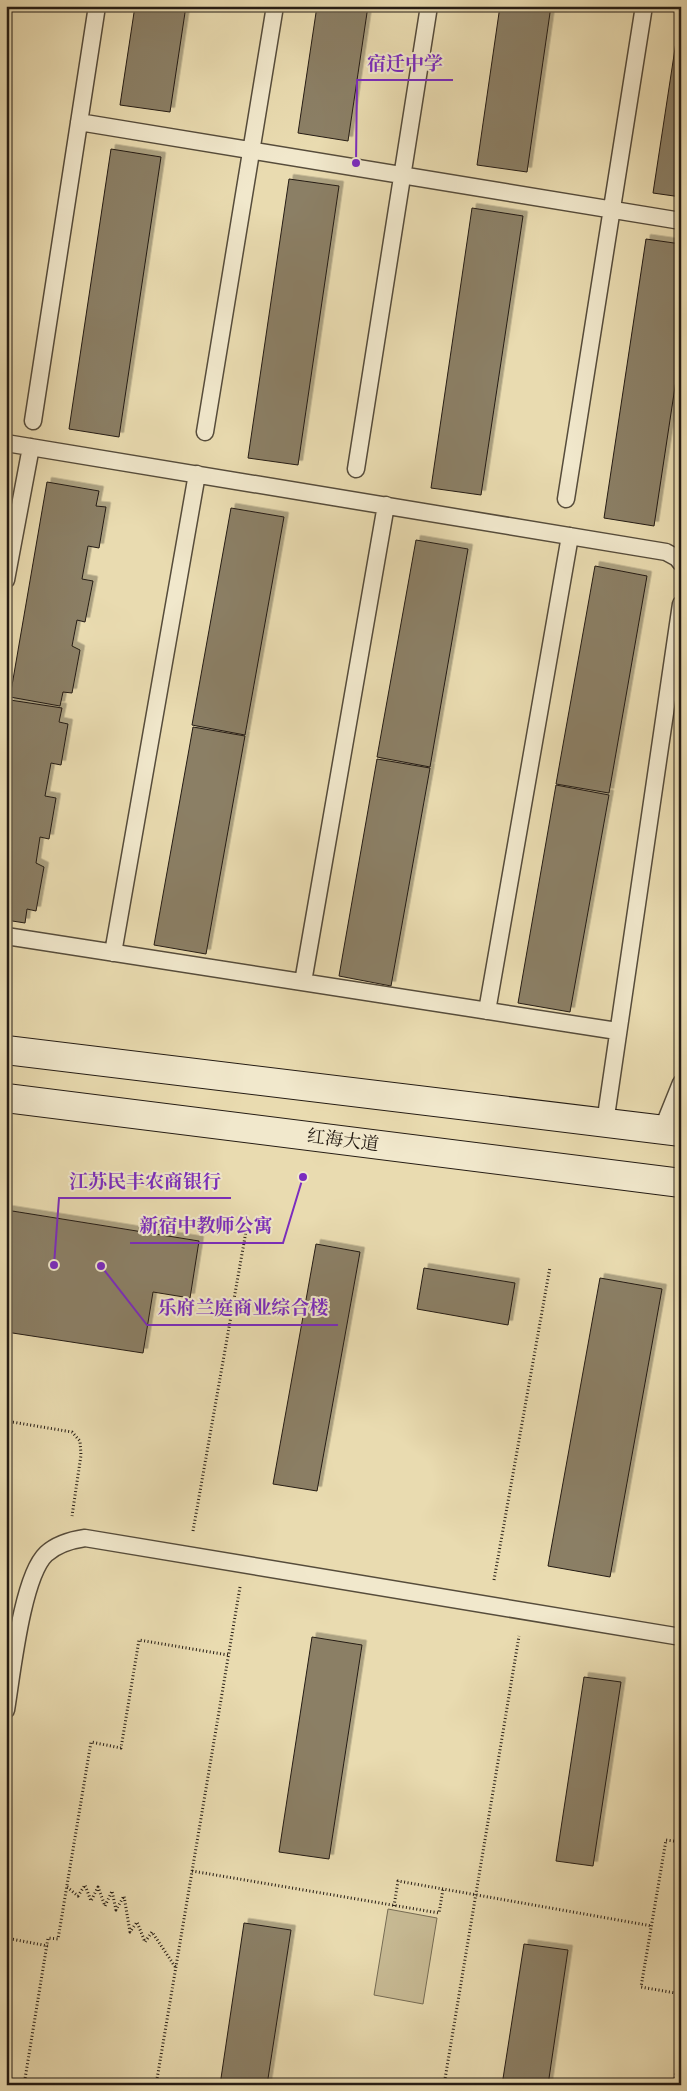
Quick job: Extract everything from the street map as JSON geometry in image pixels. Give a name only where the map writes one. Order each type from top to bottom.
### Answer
[{"type":"main road","points":[[6,1050],[671,1131]]},
{"type":"main road","name":"红海大道","points":[[6,1098],[681,1183]]},
{"type":"lane","points":[[33,421],[97,6]]},
{"type":"lane","points":[[205,432],[275,6]]},
{"type":"lane","points":[[356,469],[429,6]]},
{"type":"lane","points":[[566,500],[644,6]]},
{"type":"lane","points":[[79,122],[681,221]]},
{"type":"lane","points":[[6,443],[666,552],[677,558],[681,564]]},
{"type":"lane","points":[[6,580],[30,447]]},
{"type":"lane","points":[[112,953],[198,474]]},
{"type":"lane","points":[[303,982],[386,505]]},
{"type":"lane","points":[[487,1011],[570,536]]},
{"type":"lane","points":[[606,1123],[617,1031],[681,604]]},
{"type":"lane","points":[[6,936],[617,1031]]},
{"type":"lane","points":[[671,1131],[681,1084]]},
{"type":"lane","points":[[6,1710],[25,1603],[33,1575],[46,1554],[68,1540],[85,1538],[681,1637]]},
{"type":"path","points":[[189,1556],[248,1220]]},
{"type":"path","points":[[489,1605],[550,1267]]},
{"type":"path","points":[[6,1421],[72,1432],[80,1441],[81,1455],[68,1540]]},
{"type":"path","points":[[156,2085],[244,1565]]},
{"type":"path","points":[[444,2085],[523,1611]]},
{"type":"path","points":[[24,2085],[48,1938],[58,1939],[91,1742],[121,1748],[140,1640],[228,1655]]},
{"type":"path","points":[[681,1842],[666,1840],[641,1987],[681,1994]]},
{"type":"path","points":[[192,1871],[439,1913],[443,1889]]},
{"type":"path","points":[[394,1906],[398,1881],[652,1926]]},
{"type":"path","points":[[66,1887],[78,1896],[85,1885],[91,1901],[98,1887],[105,1906],[112,1891],[116,1910],[124,1896],[130,1932],[137,1922],[144,1942],[152,1932],[176,1968]]},
{"type":"path","points":[[6,1938],[48,1946]]},
{"type":"path","points":[[674,2085],[681,2044]]},
{"type":"shaded area","points":[[388,1909],[437,1918],[423,2004],[374,1995]]},
{"type":"building","points":[[135,6],[186,6],[170,112],[120,105]]},
{"type":"building","points":[[317,6],[368,6],[348,141],[298,133]]},
{"type":"building","points":[[500,6],[551,6],[527,172],[477,165]]},
{"type":"building","points":[[681,9],[681,197],[653,193]]},
{"type":"building","points":[[111,149],[161,157],[119,437],[69,429]]},
{"type":"building","points":[[289,179],[339,186],[298,465],[248,458]]},
{"type":"building","points":[[472,208],[523,216],[481,495],[431,488]]},
{"type":"building","points":[[646,239],[681,244],[681,347],[654,526],[604,518]]},
{"type":"building","points":[[47,482],[99,491],[96,506],[106,507],[99,548],[88,546],[82,579],[93,581],[85,622],[77,620],[72,646],[80,650],[72,693],[63,692],[60,706],[10,697]]},
{"type":"building","points":[[231,508],[284,517],[245,735],[192,725]]},
{"type":"building","points":[[416,540],[468,549],[430,767],[377,757]]},
{"type":"building","points":[[595,566],[647,576],[609,793],[556,784]]},
{"type":"building","points":[[10,700],[62,708],[59,722],[68,724],[61,765],[51,763],[45,796],[56,798],[49,839],[40,837],[36,863],[44,867],[36,911],[27,909],[25,923],[6,920],[6,723]]},
{"type":"building","points":[[193,727],[245,736],[206,954],[154,945]]},
{"type":"building","points":[[377,759],[430,768],[391,986],[339,976]]},
{"type":"building","points":[[556,785],[609,795],[570,1012],[518,1003]]},
{"type":"building","points":[[6,1210],[199,1241],[190,1298],[153,1292],[143,1353],[6,1332]]},
{"type":"building","points":[[316,1244],[360,1252],[317,1491],[273,1484]]},
{"type":"building","points":[[424,1268],[515,1283],[508,1325],[417,1309]]},
{"type":"building","points":[[600,1278],[662,1289],[610,1577],[548,1566]]},
{"type":"building","points":[[312,1637],[362,1645],[329,1859],[279,1852]]},
{"type":"building","points":[[584,1677],[621,1682],[593,1866],[556,1861]]},
{"type":"building","points":[[244,1923],[291,1930],[267,2085],[220,2085]]},
{"type":"building","points":[[524,1944],[568,1950],[548,2085],[502,2085]]},
{"type":"place","name":"宿迁中学","points":[[356,163]]},
{"type":"place","name":"新宿中教师公寓","points":[[303,1177]]},
{"type":"place","name":"江苏民丰农商银行","points":[[54,1265]]},
{"type":"place","name":"乐府兰庭商业综合楼","points":[[101,1266]]}]
